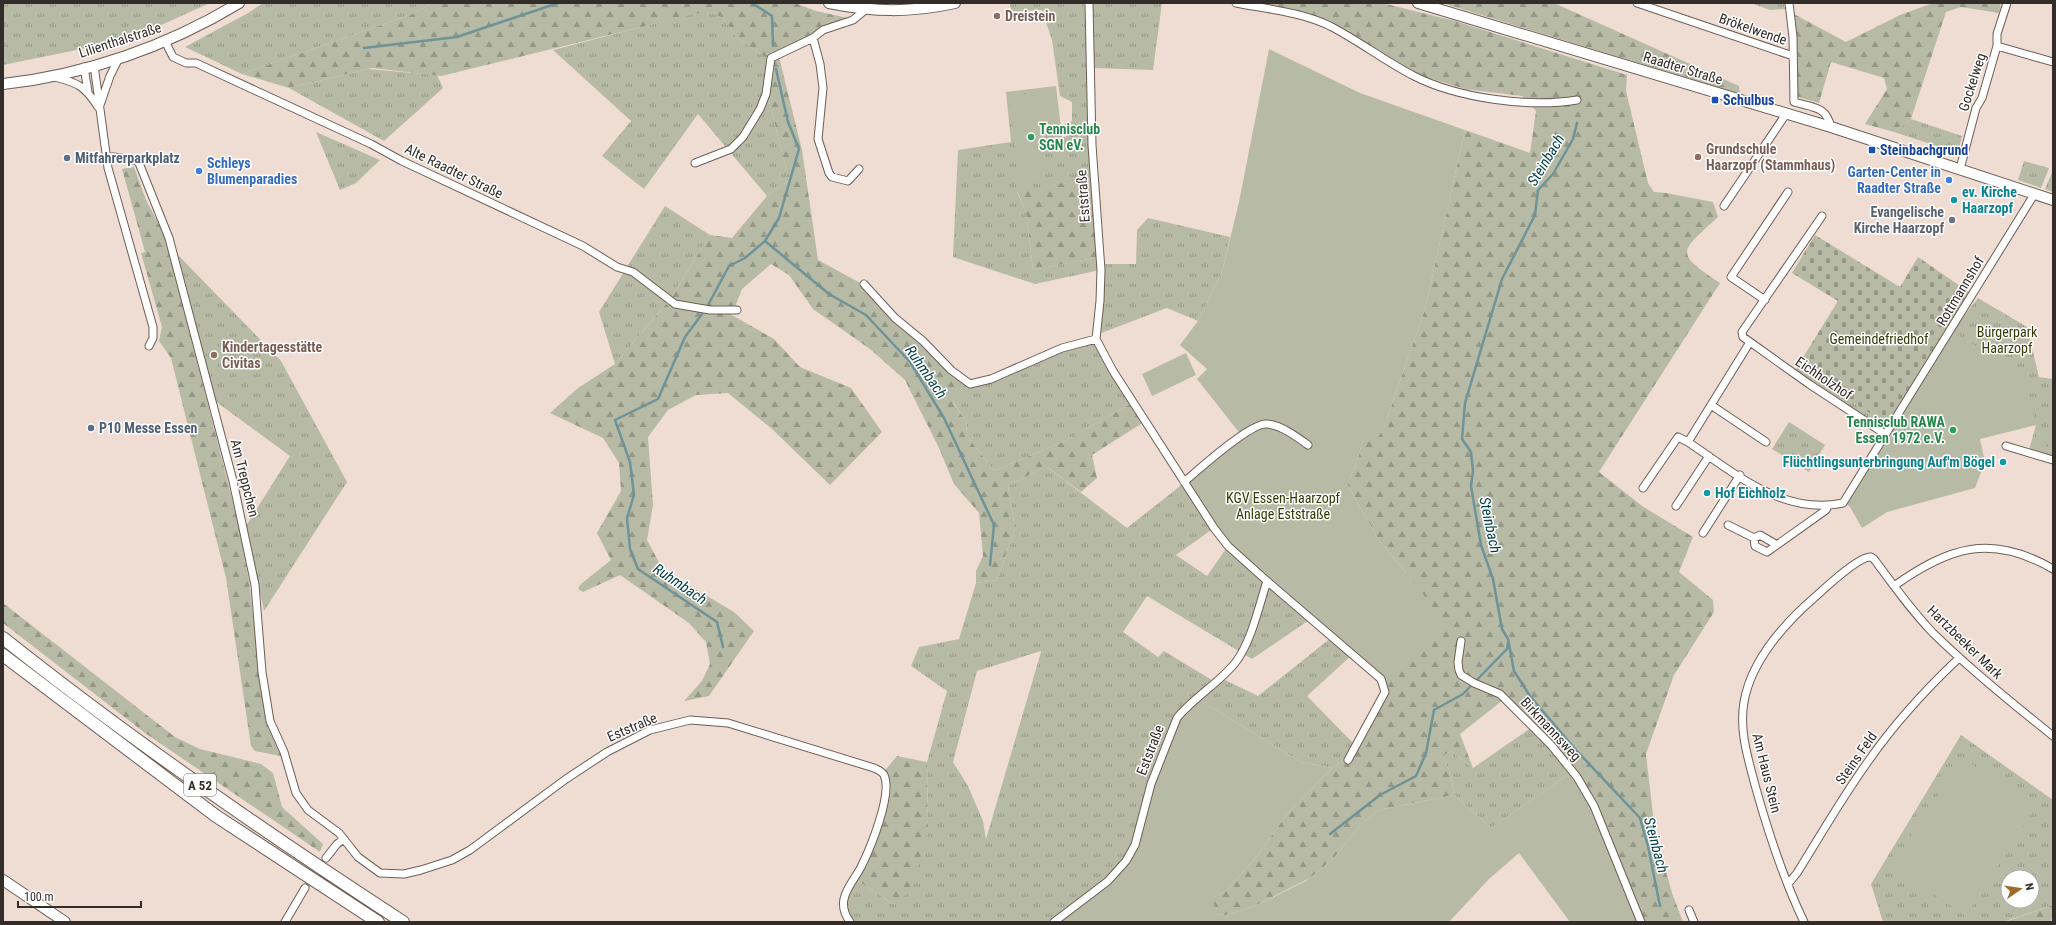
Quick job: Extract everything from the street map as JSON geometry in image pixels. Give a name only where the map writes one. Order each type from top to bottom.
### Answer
[{"type":"highway","name":"A 52","points":[[3,638],[99,712],[226,803],[404,922]]},
{"type":"highway","name":"A 52","points":[[3,655],[216,816],[378,922]]},
{"type":"main road","name":"Lilienthalstraße","points":[[3,84],[51,76],[119,58],[165,41],[194,28],[240,3]]},
{"type":"main road","points":[[828,3],[865,10],[914,10],[955,3]]},
{"type":"main road","name":"Raadter Straße","points":[[1418,3],[1831,127],[2053,200]]},
{"type":"main road","points":[[3,880],[65,922]]},
{"type":"street","name":"Eststraße","points":[[1089,3],[1092,145],[1101,270],[1100,301],[1096,339]]},
{"type":"street","points":[[1236,3],[1302,16],[1330,26],[1414,76],[1466,94],[1506,101],[1560,103],[1577,100]]},
{"type":"street","name":"Brökelwende","points":[[1637,3],[1793,56]]},
{"type":"street","points":[[1789,3],[1793,56],[1794,102],[1824,111],[1828,116],[1831,127]]},
{"type":"street","name":"Gockelweg","points":[[1960,169],[1976,108],[1982,98],[1997,46],[1997,34],[2007,3]]},
{"type":"street","points":[[695,163],[730,149],[744,137],[760,109],[766,94],[771,58],[813,38],[823,30],[853,20],[865,10]]},
{"type":"street","points":[[813,38],[820,64],[823,88],[818,139],[829,173],[832,177],[848,181],[859,168]]},
{"type":"street","name":"Alte Raadter Straße","points":[[165,41],[173,57],[186,63],[196,63],[371,144],[409,164],[583,246],[617,266],[633,272],[675,304],[710,310],[737,310]]},
{"type":"street","points":[[1997,46],[2053,62]]},
{"type":"street","points":[[99,109],[110,76],[119,58]]},
{"type":"street","points":[[88,92],[89,66]]},
{"type":"street","points":[[89,66],[99,109],[106,156],[117,203],[153,327],[153,338],[149,346]]},
{"type":"street","points":[[51,76],[77,84],[88,92],[99,109]]},
{"type":"street","points":[[1724,206],[1786,114]]},
{"type":"street","name":"Am Treppchen","points":[[106,156],[135,160],[139,163],[168,238],[233,481],[255,585],[262,672],[270,721],[284,752],[298,798],[308,810],[344,839]]},
{"type":"street","points":[[1765,300],[1731,277],[1788,192]]},
{"type":"street","name":"Rottmannshof","points":[[1828,506],[1843,502],[2035,194]]},
{"type":"street","points":[[1688,442],[1750,342],[1744,337],[1742,332],[1822,216]]},
{"type":"street","points":[[864,284],[895,318],[923,341],[951,370],[970,384],[991,378],[1062,348],[1096,339],[1113,371],[1184,482],[1228,546],[1381,679],[1386,692],[1348,760]]},
{"type":"street","name":"Eichholzhof","points":[[1750,342],[1809,384],[1885,434]]},
{"type":"street","points":[[1711,405],[1766,442]]},
{"type":"street","points":[[1184,482],[1239,437],[1258,424],[1265,423],[1274,425],[1308,445]]},
{"type":"street","points":[[1643,488],[1678,437],[1774,496],[1790,502],[1828,506],[1826,510],[1767,552],[1755,546],[1754,538]]},
{"type":"street","points":[[2006,446],[2053,460]]},
{"type":"street","points":[[1676,506],[1709,456]]},
{"type":"street","points":[[1703,533],[1740,475]]},
{"type":"street","points":[[1728,524],[1754,538]]},
{"type":"street","points":[[1754,538],[1760,535],[1778,545]]},
{"type":"street","points":[[1894,586],[1934,559],[1954,552],[1974,549],[2007,549],[2028,556],[2053,569]]},
{"type":"street","name":"Am Haus Stein","points":[[1804,922],[1788,884],[1762,809],[1745,746],[1742,714],[1747,689],[1754,672],[1766,651],[1807,604],[1867,556],[1871,557]]},
{"type":"street","name":"Hartzbeeker Mark","points":[[1871,557],[1931,630],[1959,658],[2053,736]]},
{"type":"street","name":"Eststraße","points":[[1054,922],[1108,881],[1126,861],[1135,845],[1151,784],[1177,718],[1184,709],[1211,688],[1241,655],[1267,581]]},
{"type":"street","name":"Birkmannsweg","points":[[1461,641],[1458,662],[1458,670],[1461,675],[1474,683],[1500,694],[1551,745],[1577,777],[1594,806],[1641,922]]},
{"type":"street","name":"Steins Feld","points":[[1788,884],[1797,873],[1867,763],[1885,738],[1919,698],[1959,658]]},
{"type":"street","name":"Eststraße","points":[[344,839],[358,857],[380,873],[404,874],[420,870],[452,860],[470,850],[566,779],[607,752],[650,730],[690,720],[728,723],[874,768],[883,773],[885,778],[880,819],[872,843],[844,898],[843,910],[850,922]]},
{"type":"street","points":[[326,858],[337,844],[344,839]]},
{"type":"street","points":[[285,922],[305,888]]},
{"type":"street","points":[[1689,910],[1694,922]]},
{"type":"green space","points":[[3,3],[210,3],[159,26],[106,44],[3,65]]},
{"type":"green space","points":[[263,3],[432,3],[415,13],[242,74],[185,47],[248,13]]},
{"type":"green space","points":[[432,3],[795,3],[816,11],[848,18],[825,26],[768,59],[736,37],[723,18],[707,11],[441,76],[372,68],[289,88],[242,74],[415,13]]},
{"type":"green space","points":[[1010,3],[1084,3],[1086,16],[1092,179],[1017,192],[1026,212],[1033,270],[1099,257],[1100,270],[1035,284],[953,257],[958,150],[1011,142],[1006,92],[1056,86],[1062,137],[1066,137],[1064,124],[1072,121],[1072,102],[1060,96],[1052,40],[1042,10],[1011,12]]},
{"type":"green space","points":[[1093,3],[1162,3],[1153,70],[1093,68]]},
{"type":"green space","points":[[1248,3],[1382,3],[1455,21],[1627,75],[1626,91],[1648,183],[1654,192],[1713,202],[1718,217],[1695,238],[1689,246],[1687,252],[1689,258],[1695,265],[1720,283],[1599,472],[1642,506],[1693,537],[1679,572],[1713,600],[1714,612],[1674,675],[1646,754],[1655,832],[1672,893],[1683,922],[1638,922],[1578,777],[1505,699],[1453,666],[1503,700],[1460,734],[1473,768],[1451,751],[1443,756],[1451,775],[1454,795],[1379,810],[1361,824],[1333,859],[1310,878],[1253,907],[1226,915],[1216,914],[1209,907],[1213,898],[1228,889],[1257,856],[1287,814],[1332,768],[1358,748],[1386,692],[1373,673],[1406,573],[1377,537],[1347,484],[1356,465],[1362,443],[1370,440],[1384,427],[1425,309],[1465,130],[1530,153],[1536,111],[1522,96],[1465,89],[1415,74],[1331,26]]},
{"type":"green space","points":[[1442,3],[1554,3],[1739,86],[1740,94]]},
{"type":"green space","points":[[1751,3],[1784,3],[1785,9],[1770,10]]},
{"type":"green space","points":[[1933,3],[2001,3],[1999,13],[1961,7],[1946,12],[1911,119],[1894,132],[1865,124],[1887,89],[1884,78],[1831,62],[1819,103],[1798,97],[1797,39],[1794,14],[1846,42],[1900,15]]},
{"type":"green space","points":[[707,10],[723,18],[736,37],[768,59],[768,97],[789,180],[767,196],[698,114],[644,189],[602,156],[631,121],[553,50]]},
{"type":"green space","name":"KGV Essen-Haarzopf Anlage Eststraße","points":[[1269,49],[1360,93],[1465,130],[1425,309],[1384,427],[1377,439],[1362,443],[1356,465],[1347,484],[1377,537],[1431,604],[1440,625],[1390,672],[1373,673],[1228,546],[1184,483],[1208,463],[1266,423],[1241,435],[1197,379],[1207,369],[1180,345],[1198,321],[1222,272],[1239,202]]},
{"type":"green space","points":[[779,57],[802,150],[818,260],[864,285],[965,383],[953,403],[966,421],[967,436],[994,471],[1067,440],[1132,403],[1144,422],[1092,455],[1097,478],[1081,492],[1046,466],[1008,486],[1015,528],[997,580],[976,583],[976,571],[983,556],[979,513],[954,484],[938,446],[905,380],[870,349],[813,309],[789,275],[771,264],[742,289],[735,307],[710,307],[694,305],[671,298],[710,235],[732,238],[767,196],[789,180],[768,97],[770,63]]},
{"type":"green space","points":[[368,69],[437,75],[443,88],[384,141],[289,88]]},
{"type":"green space","name":"Tennisclub SGN eV.","points":[[1053,91],[1059,135],[1037,138],[1042,183],[1020,185],[1009,96]]},
{"type":"green space","points":[[1911,119],[1962,136],[1958,153],[1894,132]]},
{"type":"green space","points":[[316,132],[380,160],[356,183],[340,190]]},
{"type":"green space","points":[[2024,161],[2049,168],[2041,188],[2018,180]]},
{"type":"green space","points":[[134,167],[146,200],[165,236],[238,522],[249,581],[266,722],[281,756],[255,751],[251,746],[226,578],[171,358],[159,341],[162,327],[141,253],[145,252],[122,169]]},
{"type":"green space","points":[[2053,170],[2053,192],[2045,189]]},
{"type":"green space","points":[[1092,179],[1099,257],[1033,270],[1026,212],[1017,191]]},
{"type":"green space","points":[[665,206],[710,235],[671,298],[615,364],[599,312]]},
{"type":"green space","points":[[1148,218],[1230,237],[1222,272],[1198,321],[1167,308],[1096,335],[1101,264],[1136,264],[1137,230]]},
{"type":"green space","name":"Gemeindefriedhof","points":[[1815,235],[1900,287],[1918,257],[1973,295],[1890,426],[1797,367],[1838,301],[1792,273]]},
{"type":"green space","points":[[178,255],[281,361],[347,482],[264,611],[246,526],[290,456],[215,401]]},
{"type":"green space","name":"Bürgerpark Haarzopf","points":[[1978,298],[2027,327],[2039,377],[2053,379],[2053,459],[2029,450],[2036,425],[1952,331]]},
{"type":"green space","points":[[666,304],[699,311],[730,314],[774,339],[800,367],[851,388],[882,432],[830,485],[772,429],[728,393],[696,395],[668,410],[648,437],[653,505],[647,540],[663,570],[734,612],[754,631],[709,696],[684,701],[702,681],[710,664],[706,642],[689,623],[620,575],[583,592],[578,589],[581,584],[611,560],[597,533],[621,491],[619,463],[603,438],[550,413],[578,388],[615,364]]},
{"type":"green space","name":"Tennisclub RAWA Essen 1972 e.V.","points":[[1952,331],[2024,376],[2036,425],[1980,439],[1985,462],[1975,488],[1887,512],[1862,528],[1850,507],[1845,503]]},
{"type":"green space","points":[[1095,340],[1132,403],[1067,440],[994,471],[967,436],[966,421],[953,402],[965,383],[970,385],[1062,349]]},
{"type":"green space","points":[[1186,353],[1196,375],[1152,396],[1142,374]]},
{"type":"green space","points":[[1797,367],[1890,426],[1885,434],[1794,372]]},
{"type":"green space","points":[[1789,422],[1825,445],[1809,472],[1772,449]]},
{"type":"green space","points":[[2042,435],[2047,436],[2045,449],[2040,448]]},
{"type":"green space","points":[[1046,466],[1127,528],[1184,483],[1214,528],[1176,555],[1207,576],[1228,546],[1312,618],[1252,659],[1147,596],[1123,632],[1158,657],[1164,651],[1215,682],[1191,703],[1135,845],[1107,881],[1054,922],[851,922],[844,898],[855,879],[893,904],[928,831],[927,762],[947,691],[911,666],[919,647],[959,639],[976,583],[997,580],[1015,528],[1008,486]],"holes":[[[1041,651],[986,839],[983,821],[968,786],[953,762],[977,671]]]},
{"type":"green space","points":[[3,603],[175,737],[200,749],[261,764],[273,773],[282,807],[323,844],[320,852],[145,733],[3,623]]},
{"type":"green space","points":[[1332,637],[1352,655],[1307,696],[1358,748],[1332,768],[1301,762],[1198,699],[1221,678],[1258,696]]},
{"type":"green space","points":[[1198,699],[1301,762],[1332,768],[1287,814],[1257,856],[1228,889],[1213,898],[1216,914],[1226,915],[1253,907],[1306,881],[1333,859],[1361,824],[1379,810],[1454,795],[1491,828],[1572,772],[1594,806],[1638,922],[1570,922],[1519,853],[1489,879],[1449,922],[1054,922],[1127,862],[1152,785],[1178,718]]},
{"type":"green space","points":[[1532,727],[1572,772],[1491,828],[1454,795],[1451,775],[1443,756],[1451,751],[1473,768]]},
{"type":"green space","points":[[1961,735],[2053,800],[2053,905],[2003,922],[1883,922],[1871,884]]},
{"type":"green space","points":[[897,756],[927,762],[928,831],[910,892],[893,904],[855,879],[872,840],[880,814],[883,773]]},
{"type":"green space","points":[[1962,758],[2037,805],[1966,916],[1891,866]]},
{"type":"green space","points":[[2053,905],[2053,917],[2050,922],[2005,922]]},
{"type":"waterway","points":[[364,48],[457,37],[558,3]]},
{"type":"waterway","name":"Ruhmbach","points":[[752,3],[772,16],[773,45]]},
{"type":"waterway","name":"Ruhmbach","points":[[707,307],[729,266],[745,258],[765,241],[779,218],[799,149],[788,122],[776,69]]},
{"type":"waterway","name":"Steinbach","points":[[1577,123],[1573,139],[1553,174],[1538,190],[1535,215],[1502,279],[1465,403],[1462,439],[1471,452],[1473,471],[1471,486],[1481,545],[1493,579],[1502,629],[1508,639],[1514,671],[1530,696],[1576,750],[1640,818],[1648,846],[1660,906]]},
{"type":"waterway","name":"Ruhmbach","points":[[765,241],[829,294],[866,315],[910,362],[944,418],[994,525],[990,565]]},
{"type":"waterway","name":"Ruhmbach","points":[[702,314],[685,337],[658,399],[615,420],[630,462],[634,495],[627,518],[630,549],[638,569],[717,622],[723,647]]},
{"type":"waterway","points":[[1330,834],[1380,795],[1416,776],[1426,753],[1434,710],[1463,694],[1507,649],[1508,643]]},
{"type":"tunnel","points":[[305,888],[326,858]]},
{"type":"place","name":"Dreistein","points":[[997,16]]},
{"type":"place","name":"Schulbus","points":[[1715,100]]},
{"type":"place","name":"Tennisclub SGN eV.","points":[[1031,137]]},
{"type":"place","name":"Steinbachgrund","points":[[1872,150]]},
{"type":"place","name":"Grundschule Haarzopf (Stammhaus)","points":[[1698,157]]},
{"type":"place","name":"Mitfahrerparkplatz","points":[[67,158]]},
{"type":"place","name":"Schleys Blumenparadies","points":[[199,171]]},
{"type":"place","name":"Garten-Center in Raadter Straße","points":[[1949,180]]},
{"type":"place","name":"ev. Kirche Haarzopf","points":[[1954,200]]},
{"type":"place","name":"Evangelische Kirche Haarzopf","points":[[1952,220]]},
{"type":"place","name":"Kindertagesstätte Civitas","points":[[214,355]]},
{"type":"place","name":"P10 Messe Essen","points":[[91,428]]},
{"type":"place","name":"Tennisclub RAWA Essen 1972 e.V.","points":[[1953,430]]},
{"type":"place","name":"Flüchtlingsunterbringung Auf'm Bögel","points":[[2003,462]]},
{"type":"place","name":"Hof Eichholz","points":[[1707,493]]}]
